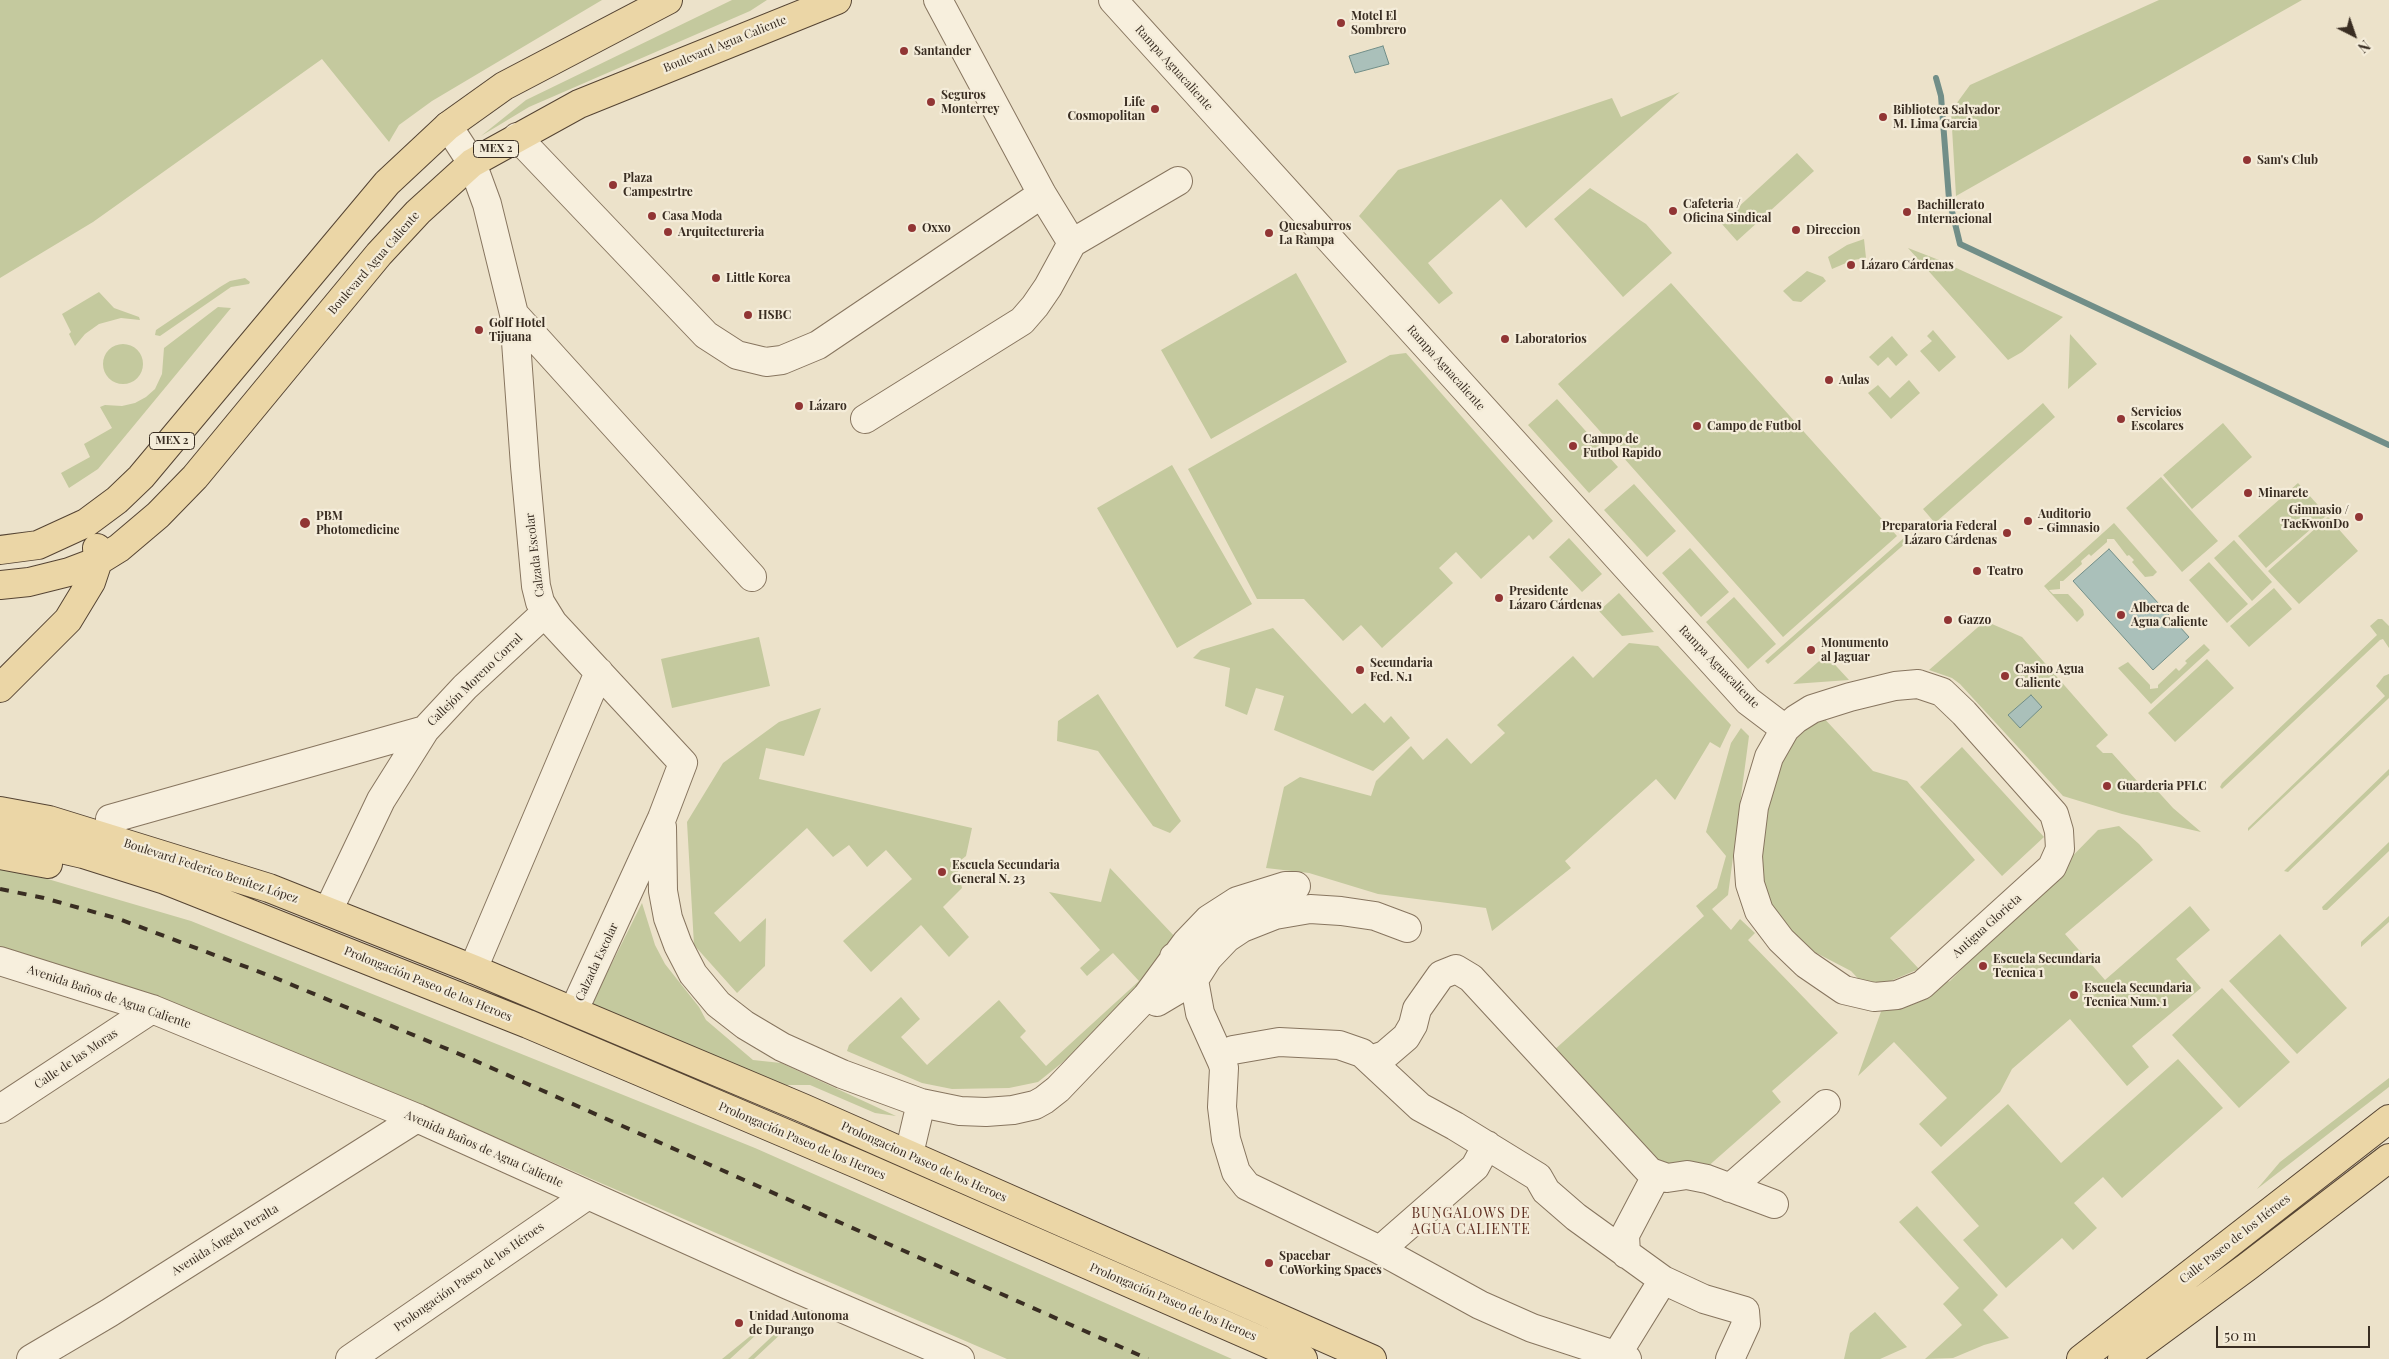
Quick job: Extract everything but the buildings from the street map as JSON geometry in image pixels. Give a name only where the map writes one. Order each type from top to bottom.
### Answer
[{"type":"main road","name":"MEX 2","points":[[0,550],[38,545],[86,523],[117,500],[141,477],[387,183],[448,126],[504,86],[668,0]]},
{"type":"main road","name":"Boulevard Agua Caliente","points":[[0,585],[53,576],[98,561],[119,548],[158,515],[195,477],[379,254],[418,212],[472,163],[579,104],[836,0]]},
{"type":"main road","points":[[0,688],[68,620],[91,582],[98,561],[97,545],[86,523]]},
{"type":"main road","points":[[0,793],[110,819],[183,842],[214,856],[269,888]]},
{"type":"main road","name":"Boulevard Federico Benítez López","points":[[0,812],[49,820],[269,888],[473,968]]},
{"type":"main road","name":"Boulevard Federico Benítez López","points":[[0,835],[83,854],[165,880],[297,931]]},
{"type":"main road","points":[[0,855],[61,866],[241,922],[297,931]]},
{"type":"main road","name":"Prolongación Paseo de los Heroes","points":[[297,931],[381,967],[555,1035],[862,1166],[1303,1359]]},
{"type":"main road","name":"Prolongacion Paseo de los Heroes","points":[[473,968],[909,1154],[1372,1359]]},
{"type":"main road","name":"Calle Paseo de los Héroes","points":[[2081,1359],[2389,1119]]},
{"type":"main road","points":[[2122,1359],[2139,1352],[2389,1158]]},
{"type":"street","points":[[938,0],[1042,194],[1072,243]]},
{"type":"street","name":"Rampa Aguacaliente","points":[[1113,0],[1748,701],[1785,729]]},
{"type":"street","name":"Calzada Escolar","points":[[448,126],[472,163],[490,212],[514,314],[536,586],[545,613],[683,763],[662,818],[574,1010]]},
{"type":"street","points":[[518,137],[706,335],[737,355],[766,362],[782,360],[818,345],[1042,194]]},
{"type":"street","points":[[865,419],[1022,321],[1048,286],[1072,243],[1178,181]]},
{"type":"street","points":[[514,314],[752,577]]},
{"type":"street","name":"Callejón Moreno Corral","points":[[328,911],[381,800],[425,730],[465,687],[545,613]]},
{"type":"street","points":[[473,968],[600,672]]},
{"type":"street","name":"Antigua Glorieta","points":[[1918,684],[1942,692],[1964,713],[2054,814],[2059,832],[2060,849],[2052,867],[1922,985],[1897,995],[1874,997],[1844,990],[1806,964],[1781,940],[1759,911],[1750,884],[1748,856],[1754,807],[1768,757],[1785,729],[1812,709],[1850,696],[1895,686],[1918,684]]},
{"type":"street","points":[[110,819],[425,730]]},
{"type":"street","points":[[662,818],[663,891],[668,918],[678,945],[694,974],[718,1004],[745,1025],[782,1047],[920,1108],[966,1126],[997,1127],[1046,1112],[1073,1092],[1157,1002],[1183,967],[1200,927],[1237,901],[1272,889],[1296,886]]},
{"type":"street","points":[[920,1108],[986,1112],[1012,1110],[1039,1102],[1058,1089],[1147,996],[1183,967],[1208,958],[1227,938],[1258,921],[1284,913],[1310,909],[1375,916],[1407,928]]},
{"type":"street","name":"Avenida Baños de Agua Caliente","points":[[0,961],[152,1009],[417,1118],[788,1285],[960,1359]]},
{"type":"street","points":[[1183,967],[1200,1013],[1223,1050],[1222,1107],[1226,1139],[1236,1172],[1241,1180],[1258,1192],[1380,1250],[1480,1305],[1532,1328],[1622,1357],[1663,1280]]},
{"type":"street","points":[[1370,1060],[1385,1055],[1401,1042],[1413,1025],[1418,1009],[1441,975],[1456,969],[1471,978],[1644,1167],[1656,1176],[1668,1178],[1686,1175],[1707,1179],[1774,1204]]},
{"type":"street","name":"Calle de las Moras","points":[[0,1109],[152,1009]]},
{"type":"street","points":[[1223,1050],[1279,1042],[1339,1045],[1352,1049],[1370,1060],[1420,1108],[1487,1145],[1538,1177],[1546,1191],[1619,1243],[1663,1280],[1704,1299],[1745,1311],[1746,1324],[1730,1359]]},
{"type":"street","points":[[1730,1188],[1826,1104]]},
{"type":"street","points":[[909,1154],[920,1108]]},
{"type":"street","name":"Avenida Ángela Peralta","points":[[31,1359],[175,1271],[417,1118]]},
{"type":"street","points":[[1380,1250],[1475,1167],[1487,1145]]},
{"type":"street","points":[[1619,1243],[1656,1176]]},
{"type":"street","name":"Prolongación Paseo de los Héroes","points":[[350,1359],[588,1195]]},
{"type":"green space","points":[[0,0],[602,0],[432,101],[399,125],[389,142],[322,59],[93,222],[0,278]]},
{"type":"green space","points":[[732,0],[767,0],[750,11],[529,107],[481,136],[526,100]]},
{"type":"green space","points":[[2159,0],[2302,0],[1956,196],[1951,111],[1970,85]]},
{"type":"green space","points":[[1680,92],[1526,228],[1501,199],[1428,263],[1453,293],[1439,304],[1359,216],[1398,170],[1612,98],[1621,117]]},
{"type":"green space","points":[[1797,153],[1814,171],[1737,241],[1721,223]]},
{"type":"green space","points":[[1590,188],[1646,224],[1672,253],[1623,297],[1554,219]]},
{"type":"green space","points":[[1864,239],[1866,258],[1853,260],[1832,269],[1828,257],[1847,245]]},
{"type":"green space","points":[[1908,248],[1939,260],[2063,317],[2022,352],[2008,360]]},
{"type":"green space","points":[[1807,271],[1823,277],[1826,281],[1801,302],[1793,301],[1783,291]]},
{"type":"green space","points":[[1296,273],[1347,362],[1211,439],[1161,350]]},
{"type":"green space","points":[[245,278],[250,282],[249,284],[231,287],[160,336],[155,335],[156,330],[220,287],[230,281]]},
{"type":"green space","name":"Campo de Futbol","points":[[1671,283],[1897,536],[1783,637],[1558,384]]},
{"type":"green space","points":[[99,292],[114,308],[139,317],[140,320],[121,318],[99,324],[85,334],[75,346],[69,334],[71,332],[62,314]]},
{"type":"green space","points":[[218,307],[231,308],[98,469],[69,488],[61,473],[90,457],[84,444],[112,428],[100,407],[105,405],[122,406],[135,403],[146,397],[155,389],[162,374],[164,348]]},
{"type":"green space","points":[[1933,330],[1956,357],[1939,372],[1920,351],[1932,341],[1927,336]]},
{"type":"green space","points":[[2070,334],[2097,364],[2068,389]]},
{"type":"green space","points":[[1892,336],[1908,355],[1896,366],[1888,357],[1878,366],[1869,357]]},
{"type":"green space","points":[[123,344],[137,350],[143,364],[137,378],[123,384],[109,378],[103,364],[109,350]]},
{"type":"green space","points":[[1406,353],[1553,521],[1533,540],[1529,535],[1481,579],[1456,552],[1439,568],[1453,583],[1382,648],[1361,625],[1343,641],[1304,599],[1257,599],[1188,469],[1390,355]]},
{"type":"green space","points":[[1909,380],[1920,393],[1891,419],[1868,393],[1878,385],[1890,398]]},
{"type":"green space","name":"Campo de Futbol Rapido","points":[[1557,399],[1618,467],[1589,493],[1528,425]]},
{"type":"green space","points":[[2043,403],[2055,417],[1935,523],[1923,509]]},
{"type":"green space","points":[[2223,423],[2252,457],[2192,509],[2163,475]]},
{"type":"green space","points":[[1172,465],[1252,604],[1177,648],[1097,508]]},
{"type":"green space","points":[[2161,477],[2218,541],[2182,572],[2126,508]]},
{"type":"green space","points":[[2298,483],[2327,515],[2266,568],[2238,536]]},
{"type":"green space","name":"Campo de Futbol Rapido","points":[[1634,484],[1676,531],[1647,557],[1604,510]]},
{"type":"green space","points":[[2328,517],[2358,551],[2299,604],[2268,571]]},
{"type":"green space","points":[[2114,523],[2157,572],[2153,576],[2145,577],[2132,562],[2134,560],[2129,555],[2127,556],[2114,539],[2107,539],[2107,542],[2091,556],[2089,554],[2081,561],[2082,564],[2063,581],[2060,581],[2060,589],[2049,590],[2053,594],[2068,594],[2083,610],[2084,615],[2077,622],[2044,586]]},
{"type":"green space","points":[[1905,537],[1908,541],[1768,664],[1765,661]]},
{"type":"green space","points":[[1569,538],[1602,574],[1582,592],[1549,557]]},
{"type":"green space","points":[[2234,540],[2272,582],[2252,601],[2214,558]]},
{"type":"green space","points":[[1690,548],[1729,592],[1701,617],[1662,573]]},
{"type":"green space","points":[[2209,562],[2248,604],[2227,623],[2189,580]]},
{"type":"green space","points":[[2274,588],[2292,609],[2249,647],[2230,626]]},
{"type":"green space","points":[[1619,593],[1654,632],[1622,636],[1599,611]]},
{"type":"green space","points":[[1734,597],[1776,644],[1748,669],[1706,622]]},
{"type":"green space","points":[[2378,619],[2382,619],[2389,626],[2389,648],[2383,639],[2380,640],[2222,789],[2220,787],[2222,783],[2377,635],[2370,626]]},
{"type":"green space","points":[[1985,621],[2022,637],[2108,735],[2096,746],[2103,753],[2112,753],[2146,791],[2153,786],[2173,808],[2201,832],[2122,814],[2063,796],[1960,684],[1952,678],[1929,670]]},
{"type":"green space","points":[[1273,628],[1352,714],[1365,703],[1384,723],[1391,716],[1410,738],[1373,771],[1274,730],[1284,696],[1256,688],[1247,715],[1225,706],[1230,668],[1193,658],[1201,650]]},
{"type":"green space","points":[[759,637],[770,686],[672,708],[661,659]]},
{"type":"green space","points":[[1629,643],[1658,646],[1731,725],[1720,748],[1710,742],[1675,800],[1656,779],[1565,861],[1571,868],[1492,931],[1486,908],[1378,894],[1309,873],[1266,868],[1284,787],[1300,777],[1371,796],[1376,781],[1411,746],[1423,760],[1447,738],[1471,764],[1505,733],[1497,725],[1573,656],[1593,678]]},
{"type":"green space","points":[[2204,644],[2210,650],[2151,704],[2118,668],[2128,662],[2150,685],[2150,689],[2158,688],[2158,685],[2176,668],[2179,671],[2187,663],[2185,661]]},
{"type":"green space","points":[[1826,655],[1849,680],[1793,684]]},
{"type":"green space","points":[[2207,659],[2234,688],[2175,742],[2148,713]]},
{"type":"green space","points":[[2389,674],[2389,698],[2248,831],[2248,828],[2385,696],[2376,686],[2384,676]]},
{"type":"green space","points":[[1098,694],[1181,821],[1170,833],[1153,826],[1098,751],[1057,741],[1058,721]]},
{"type":"green space","points":[[821,708],[804,756],[766,748],[759,779],[972,828],[966,856],[956,864],[962,888],[943,907],[969,937],[949,957],[921,925],[871,972],[843,941],[912,879],[886,850],[867,867],[849,845],[833,857],[807,828],[714,913],[740,942],[766,918],[765,966],[737,993],[694,945],[687,822],[723,763],[779,722]]},
{"type":"green space","points":[[1821,715],[1873,771],[1907,781],[1975,860],[1890,938],[1919,969],[1869,990],[1851,971],[1803,946],[1762,896],[1753,868],[1777,757]]},
{"type":"green space","points":[[1741,728],[1749,736],[1728,895],[1712,909],[1731,930],[1740,919],[1755,933],[1748,940],[1838,1033],[1772,1091],[1781,1102],[1705,1169],[1663,1172],[1553,1051],[1704,916],[1696,906],[1717,888],[1726,856],[1706,832],[1731,743]]},
{"type":"green space","points":[[1962,747],[2044,837],[2002,876],[1920,787]]},
{"type":"green space","points":[[2389,769],[2389,775],[2288,872],[2284,871]]},
{"type":"green space","points":[[2119,826],[2153,860],[2065,934],[2105,980],[2190,906],[2210,930],[2176,959],[2201,988],[2132,1046],[2149,1067],[2127,1086],[2070,1019],[2012,1069],[2000,1092],[1941,1147],[1919,1124],[1947,1098],[1894,1042],[1858,1076],[1883,1006],[1950,981],[2098,830]]},
{"type":"green space","points":[[2389,842],[2389,851],[2327,910],[2323,910],[2322,907]]},
{"type":"green space","points":[[0,865],[191,921],[755,1148],[1232,1359],[1007,1359],[506,1142],[170,1005],[0,949]]},
{"type":"green space","points":[[1110,868],[1177,939],[1154,969],[1078,1050],[1038,1082],[1009,1088],[952,1089],[922,1083],[847,1051],[849,1045],[901,997],[920,1019],[901,1037],[927,1065],[999,1000],[1026,1031],[1020,1037],[1046,1066],[1139,981],[1113,953],[1087,976],[1080,968],[1100,950],[1049,892],[1101,902]]},
{"type":"green space","points":[[642,903],[655,945],[665,964],[699,1007],[706,1020],[753,1060],[781,1063],[896,1116],[875,1113],[810,1085],[786,1085],[591,1005]]},
{"type":"green space","points":[[2389,916],[2389,922],[2361,947],[2361,942]]},
{"type":"green space","points":[[2280,934],[2347,1008],[2297,1054],[2229,981]]},
{"type":"green space","points":[[2222,988],[2290,1062],[2239,1108],[2172,1035]]},
{"type":"green space","points":[[2178,1059],[2223,1108],[2122,1198],[2103,1177],[2074,1203],[2097,1228],[2073,1250],[2062,1238],[2006,1288],[1963,1240],[1979,1226],[1931,1172],[2008,1104],[2061,1163]]},
{"type":"green space","points":[[2389,1078],[2389,1087],[2257,1189],[2280,1162]]},
{"type":"green space","points":[[1917,1206],[1998,1295],[1983,1310],[2009,1338],[1984,1345],[1953,1358],[1925,1359],[1962,1325],[1943,1304],[1959,1288],[1899,1222]]},
{"type":"green space","points":[[1875,1312],[1907,1347],[1880,1359],[1844,1359],[1850,1333]]},
{"type":"green space","points":[[770,1320],[730,1359],[722,1359]]},
{"type":"green space","points":[[782,1327],[785,1330],[754,1359],[748,1359]]},
{"type":"water","points":[[1383,46],[1389,64],[1355,73],[1349,56]]},
{"type":"water","points":[[2109,549],[2189,637],[2153,670],[2073,581]]},
{"type":"water","points":[[2031,695],[2042,707],[2020,728],[2008,715]]},
{"type":"waterway","points":[[1936,78],[1941,96],[1949,199],[1960,244],[2389,445]]},
{"type":"railway","points":[[0,889],[44,898],[119,919],[273,977],[469,1058],[1148,1359]]},
{"type":"place","name":"Motel El Sombrero","points":[[1341,23]]},
{"type":"place","name":"Santander","points":[[904,51]]},
{"type":"place","name":"Seguros Monterrey","points":[[931,102]]},
{"type":"place","name":"Life Cosmopolitan","points":[[1155,109]]},
{"type":"place","name":"Biblioteca Salvador M. Lima Garcia","points":[[1883,117]]},
{"type":"place","name":"Sam's Club","points":[[2247,160]]},
{"type":"place","name":"Plaza Campestrtre","points":[[613,185]]},
{"type":"place","name":"Cafeteria / Oficina Sindical","points":[[1673,211]]},
{"type":"place","name":"Bachillerato Internacional","points":[[1907,212]]},
{"type":"place","name":"Casa Moda","points":[[652,216]]},
{"type":"place","name":"Oxxo","points":[[912,228]]},
{"type":"place","name":"Direccion","points":[[1796,230]]},
{"type":"place","name":"Arquitectureria","points":[[668,232]]},
{"type":"place","name":"Quesaburros La Rampa","points":[[1269,233]]},
{"type":"place","name":"Lázaro Cárdenas","points":[[1851,265]]},
{"type":"place","name":"Little Korea","points":[[716,278]]},
{"type":"place","name":"HSBC","points":[[748,315]]},
{"type":"place","name":"Golf Hotel Tijuana","points":[[479,330]]},
{"type":"place","name":"Laboratorios","points":[[1505,339]]},
{"type":"place","name":"Aulas","points":[[1829,380]]},
{"type":"place","name":"Lázaro","points":[[799,406]]},
{"type":"place","name":"Servicios Escolares","points":[[2121,419]]},
{"type":"place","name":"Campo de Futbol","points":[[1697,426]]},
{"type":"place","name":"Campo de Futbol Rapido","points":[[1573,446]]},
{"type":"place","name":"Minarete","points":[[2248,493]]},
{"type":"place","name":"Gimnasio / TaeKwonDo","points":[[2359,517]]},
{"type":"place","name":"Auditorio - Gimnasio","points":[[2028,521]]},
{"type":"place","name":"PBM Photomedicine","points":[[305,523]]},
{"type":"place","name":"Preparatoria Federal Lázaro Cárdenas","points":[[2007,533]]},
{"type":"place","name":"Teatro","points":[[1977,571]]},
{"type":"place","name":"Presidente Lázaro Cárdenas","points":[[1499,598]]},
{"type":"place","name":"Alberca de Agua Caliente","points":[[2121,615]]},
{"type":"place","name":"Gazzo","points":[[1948,620]]},
{"type":"place","name":"Monumento al Jaguar","points":[[1811,650]]},
{"type":"place","name":"Secundaria Fed. N.1","points":[[1360,670]]},
{"type":"place","name":"Casino Agua Caliente","points":[[2005,676]]},
{"type":"place","name":"Guarderia PFLC","points":[[2107,786]]},
{"type":"place","name":"Escuela Secundaria General N. 23","points":[[942,872]]},
{"type":"place","name":"Escuela Secundaria Tecnica 1","points":[[1983,966]]},
{"type":"place","name":"Escuela Secundaria Tecnica Num. 1","points":[[2074,995]]},
{"type":"place","name":"Spacebar CoWorking Spaces","points":[[1269,1263]]},
{"type":"place","name":"Unidad Autonoma de Durango","points":[[739,1323]]},
{"type":"district","name":"BUNGALOWS DE AGUA CALIENTE","points":[[1471,1222]]}]
